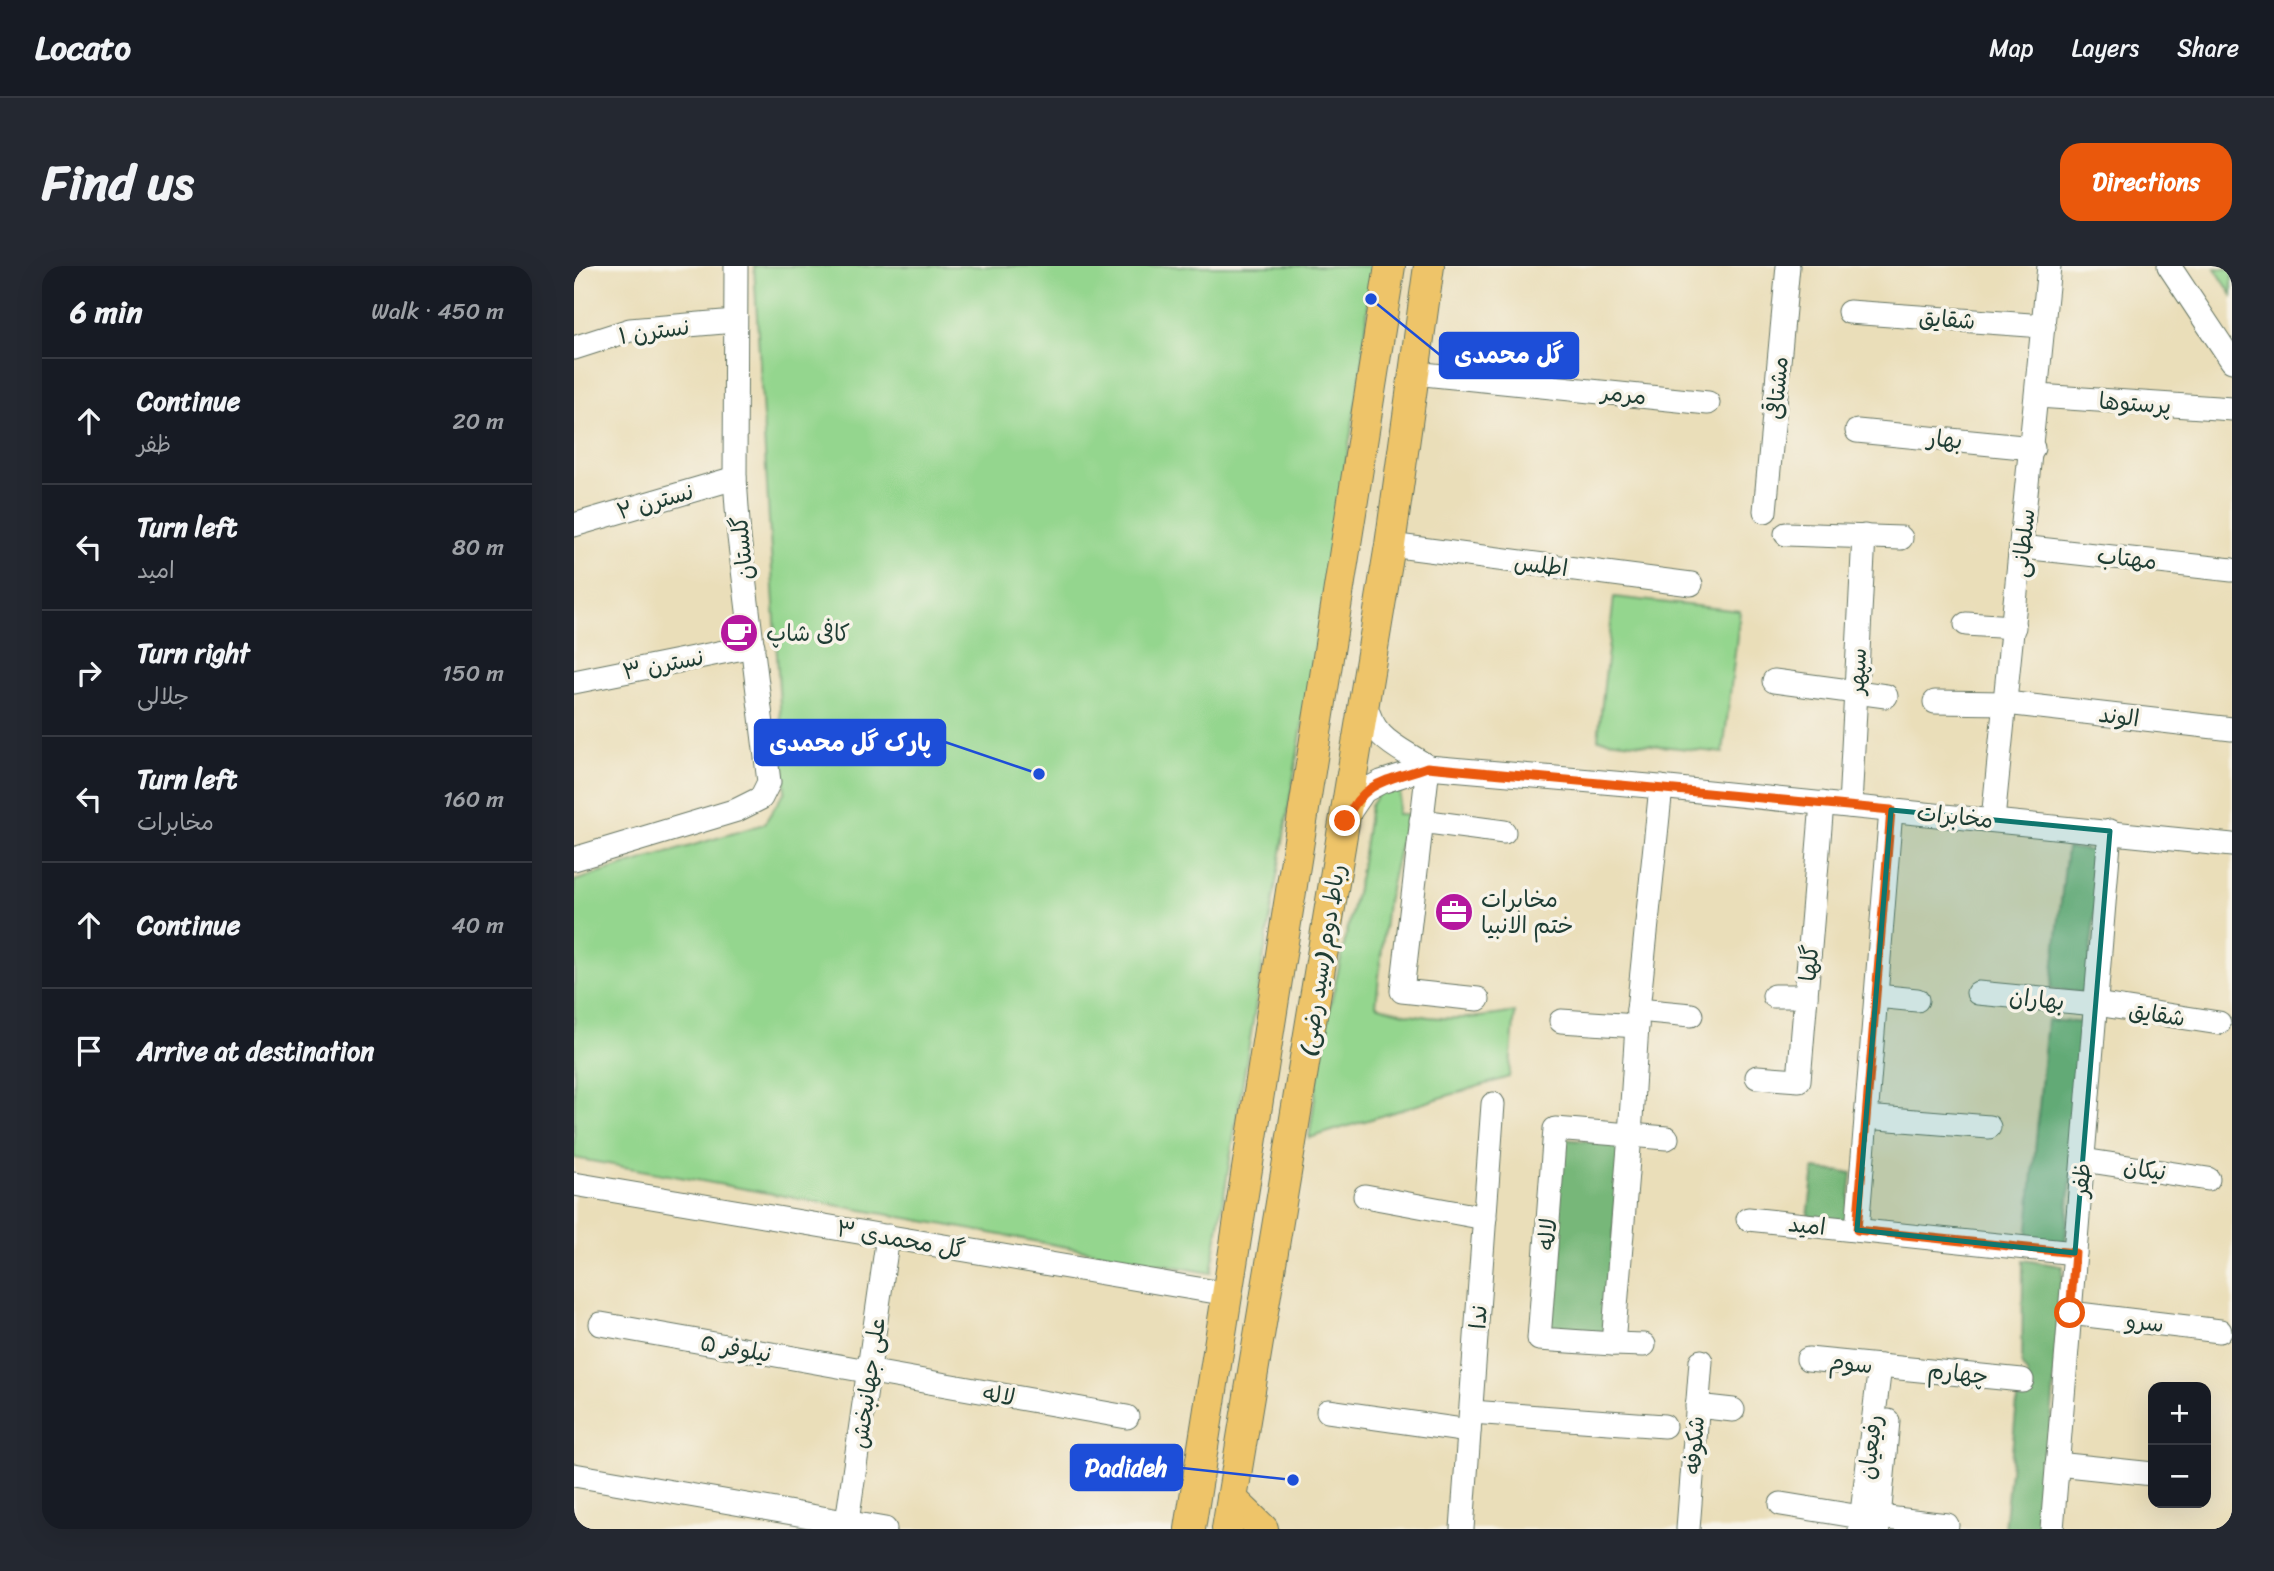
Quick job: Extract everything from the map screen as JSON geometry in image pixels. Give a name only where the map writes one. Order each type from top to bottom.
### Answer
[{"type":"main road","name":"رباط دوم (سید رضی)","points":[[1190,1529],[1390,266]]},
{"type":"main road","name":"رباط دوم (سید رضی)","points":[[1227,1529],[1390,545],[1429,266]]},
{"type":"main road","points":[[1232,1499],[1263,1529]]},
{"type":"street","name":"گلستان","points":[[574,859],[737,810],[761,798],[769,782],[735,478],[736,266]]},
{"type":"street","name":"مشتاقی","points":[[1765,510],[1788,266]]},
{"type":"street","name":"سلطانی","points":[[1993,820],[2038,396],[2049,266]]},
{"type":"street","points":[[2169,266],[2232,361]]},
{"type":"street","name":"شقایق","points":[[1849,312],[2044,326]]},
{"type":"street","name":"نسترن ۱","points":[[574,348],[630,330],[735,321]]},
{"type":"street","name":"مرمر","points":[[1414,373],[1708,403]]},
{"type":"street","name":"پرستوها","points":[[2038,396],[2232,410]]},
{"type":"street","name":"بهار","points":[[1857,431],[2032,448]]},
{"type":"street","name":"نسترن ۲","points":[[574,525],[735,478]]},
{"type":"street","points":[[1786,534],[1901,538]]},
{"type":"street","name":"سپهر","points":[[1850,806],[1864,536]]},
{"type":"street","name":"اطلس","points":[[1390,545],[1691,584]]},
{"type":"street","name":"مهتاب","points":[[2022,547],[2232,570]]},
{"type":"street","points":[[1966,624],[2014,627]]},
{"type":"street","name":"نسترن ۳","points":[[574,682],[753,646]]},
{"type":"street","points":[[1774,681],[1886,696]]},
{"type":"street","points":[[1365,699],[1369,719],[1378,734],[1427,767]]},
{"type":"street","name":"الوند","points":[[1935,702],[2006,703],[2232,729]]},
{"type":"street","points":[[1345,821],[1364,791],[1381,782],[1427,767]]},
{"type":"street","points":[[1427,767],[1402,991],[1478,999]]},
{"type":"street","name":"مخابرات","points":[[1427,767],[1661,787],[2232,845]]},
{"type":"street","points":[[1613,1344],[1637,1018],[1661,787]]},
{"type":"street","name":"گلها","points":[[1757,1077],[1799,1080],[1822,803]]},
{"type":"street","points":[[1857,1230],[1891,810]]},
{"type":"street","points":[[1421,821],[1504,832]]},
{"type":"street","name":"ظفر","points":[[2052,1529],[2110,831]]},
{"type":"street","name":"بهاران","points":[[1978,993],[2095,1004]]},
{"type":"street","points":[[1774,996],[1806,996]]},
{"type":"street","points":[[1876,996],[1917,1000]]},
{"type":"street","name":"شقایق","points":[[2095,1004],[2219,1023]]},
{"type":"street","points":[[1561,1021],[1692,1015]]},
{"type":"street","name":"ندا","points":[[1462,1529],[1493,1104]]},
{"type":"street","points":[[1866,1117],[1989,1128]]},
{"type":"street","name":"لاله","points":[[1644,1345],[1539,1339],[1555,1129],[1667,1138]]},
{"type":"street","name":"نیکان","points":[[2082,1160],[2208,1179]]},
{"type":"street","name":"گل محمدی ۳","points":[[574,1184],[1228,1294]]},
{"type":"street","points":[[1365,1196],[1485,1218]]},
{"type":"street","name":"امید","points":[[1748,1219],[2075,1253]]},
{"type":"street","name":"علی جهانبخش","points":[[846,1526],[888,1236]]},
{"type":"street","name":"سرو","points":[[2070,1313],[2220,1331]]},
{"type":"street","name":"نیلوفر ۵","points":[[601,1324],[870,1373]]},
{"type":"street","name":"سوم","points":[[1808,1359],[1887,1366]]},
{"type":"street","name":"شکوفه","points":[[1688,1529],[1700,1361]]},
{"type":"street","points":[[1870,1523],[1887,1366]]},
{"type":"street","name":"چهارم","points":[[1887,1366],[2022,1380]]},
{"type":"street","name":"لاله","points":[[870,1373],[1128,1417]]},
{"type":"street","points":[[1697,1406],[1733,1410]]},
{"type":"street","points":[[1328,1411],[1470,1421],[1664,1426]]},
{"type":"street","points":[[2057,1465],[2148,1474]]},
{"type":"street","points":[[574,1475],[846,1526],[885,1529]]},
{"type":"street","points":[[1781,1504],[1870,1523],[1947,1525]]},
{"type":"highlighted area","points":[[1891,810],[2110,831],[2075,1253],[1857,1230]]},
{"type":"green space","points":[[754,266],[1372,266],[1362,367],[1211,1273],[574,1158],[574,881],[764,824],[785,791]]},
{"type":"green space","points":[[2215,268],[2232,269],[2232,295]]},
{"type":"green space","points":[[1614,597],[1740,611],[1723,753],[1598,739]]},
{"type":"green space","points":[[1401,789],[1397,814],[1407,814],[1387,902],[1376,1005],[1412,1015],[1446,1018],[1515,1012],[1509,1077],[1309,1138],[1324,1033],[1360,875],[1370,806],[1380,791]]},
{"type":"green space","points":[[2067,848],[2101,852],[2086,993],[2051,989]]},
{"type":"green space","points":[[2047,1020],[2085,1023],[2065,1243],[2027,1239]]},
{"type":"green space","points":[[1562,1139],[1621,1144],[1605,1336],[1546,1331]]},
{"type":"green space","points":[[1814,1169],[1852,1173],[1847,1221],[1808,1217]]},
{"type":"green space","points":[[2023,1260],[2063,1266],[2043,1529],[2004,1529],[2018,1392],[2025,1387],[2028,1375],[2022,1366]]},
{"type":"place","name":"گل محمدی","points":[[1371,299]]},
{"type":"place","name":"کافی شاپ","points":[[739,633]]},
{"type":"place","name":"پارک گل محمدی","points":[[1039,774]]},
{"type":"place","name":"مخابرات ختم الانبیا","points":[[1454,912]]},
{"type":"place","name":"Padideh","points":[[1293,1480]]},
{"type":"route","points":[[1345,821],[1354,802],[1364,791],[1381,782],[1427,767],[1891,810],[1857,1230],[2075,1253],[2070,1313]]}]
